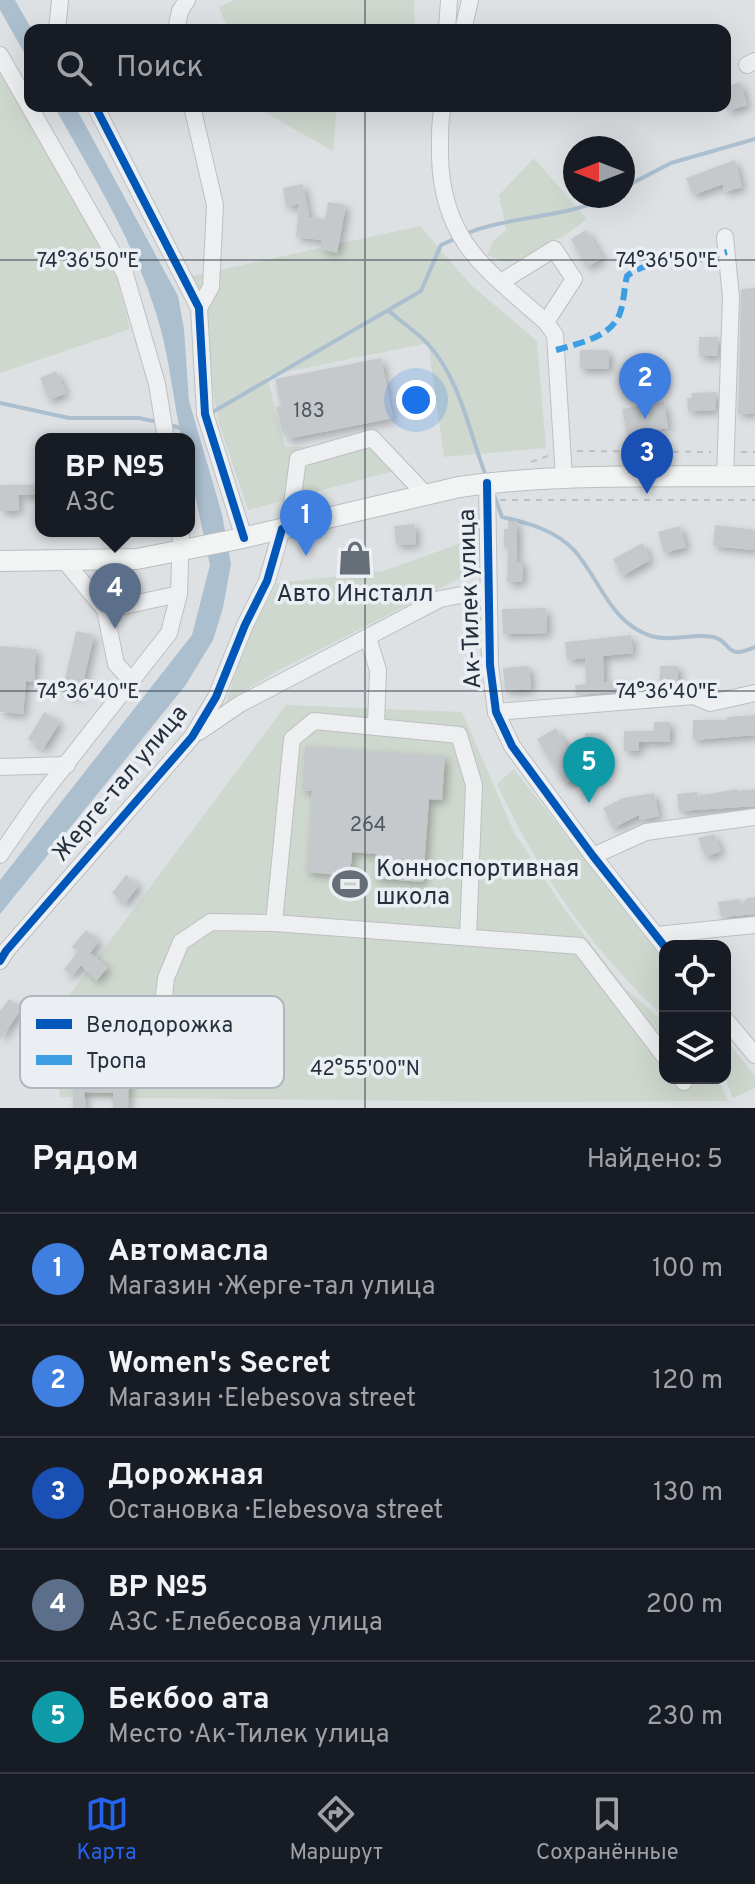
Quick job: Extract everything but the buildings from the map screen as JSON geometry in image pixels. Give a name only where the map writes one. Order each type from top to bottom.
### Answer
[{"type":"main road","points":[[0,561],[137,559],[183,544],[241,538],[487,483],[564,478],[755,476]]},
{"type":"street","points":[[58,24],[60,0]]},
{"type":"street","points":[[177,24],[187,0]]},
{"type":"street","points":[[447,24],[449,0]]},
{"type":"street","points":[[464,24],[470,0]]},
{"type":"street","points":[[0,55],[24,97]]},
{"type":"street","points":[[33,112],[125,274],[157,384],[165,433]]},
{"type":"street","points":[[98,112],[199,308],[205,414],[241,538]]},
{"type":"street","points":[[193,112],[215,205],[211,287],[199,308]]},
{"type":"street","points":[[442,112],[441,184],[451,220],[470,253],[546,322],[555,335],[564,478]]},
{"type":"street","points":[[725,237],[731,297],[725,477]]},
{"type":"street","points":[[501,282],[554,249],[574,279],[546,322]]},
{"type":"street","name":"Жерге-тал улица","points":[[0,961],[192,737],[216,697],[245,625],[267,581],[285,528],[298,459],[372,438],[426,495]]},
{"type":"street","name":"Ак-Тилек улица","points":[[487,483],[490,665],[496,712],[512,746],[659,940]]},
{"type":"street","points":[[0,855],[37,801],[169,633],[179,594],[183,544]]},
{"type":"street","points":[[64,560],[105,610],[116,664],[132,681]]},
{"type":"street","points":[[192,737],[240,704],[440,599],[488,590]]},
{"type":"street","points":[[105,610],[179,594]]},
{"type":"street","points":[[368,638],[378,670],[376,725]]},
{"type":"street","points":[[496,712],[694,696],[710,703],[755,693]]},
{"type":"street","points":[[274,923],[292,739],[314,721],[376,725],[459,735],[474,785],[468,937]]},
{"type":"street","points":[[0,767],[67,765]]},
{"type":"street","points":[[593,856],[646,832],[755,817]]},
{"type":"street","points":[[164,996],[166,978],[181,942],[211,922],[274,923],[580,946],[659,1049]]},
{"type":"street","points":[[666,940],[755,925]]},
{"type":"street","points":[[731,1026],[755,1055]]},
{"type":"street","points":[[738,1034],[755,1032]]},
{"type":"shaded area","points":[[234,0],[414,0],[415,24],[226,24],[219,7]]},
{"type":"shaded area","points":[[0,72],[115,270],[130,329],[0,373]]},
{"type":"shaded area","points":[[264,112],[336,112],[333,151]]},
{"type":"shaded area","points":[[534,158],[563,191],[563,208],[577,208],[587,219],[563,237],[549,241],[529,257],[506,262],[487,255],[493,241],[506,230],[499,195]]},
{"type":"shaded area","points":[[420,226],[471,285],[537,341],[546,448],[444,457],[428,343],[267,376],[285,447],[373,445],[401,469],[248,510],[219,424],[192,276]]},
{"type":"shaded area","points":[[464,542],[462,577],[270,675],[226,702],[248,636],[278,583],[383,571]]},
{"type":"shaded area","name":"Конноспортивная школа","points":[[286,705],[462,712],[514,832],[565,910],[624,987],[659,1018],[659,1084],[721,1084],[728,1101],[60,1097],[59,1088],[284,1088],[284,996],[69,996]]},
{"type":"shaded area","points":[[514,769],[659,953],[659,1012],[614,966],[569,909],[530,848],[497,784]]},
{"type":"shaded area","points":[[731,1046],[755,1076],[755,1088],[733,1098],[727,1084],[731,1084]]},
{"type":"water","points":[[0,0],[15,0],[29,24],[24,24],[24,52],[0,10]]},
{"type":"water","points":[[57,112],[78,112],[178,296],[184,329],[189,401],[222,514],[231,564],[213,640],[185,686],[0,914],[0,880],[192,635],[210,565],[195,495],[195,433],[181,433],[163,337],[150,294],[113,212]]},
{"type":"waterway","points":[[635,182],[671,163],[755,139]]},
{"type":"waterway","points":[[465,234],[501,223],[577,208]]},
{"type":"waterway","points":[[211,413],[421,291],[441,245],[457,238]]},
{"type":"waterway","points":[[388,310],[427,343],[448,372],[486,476]]},
{"type":"waterway","points":[[0,403],[69,418],[139,418],[153,421]]},
{"type":"waterway","points":[[174,426],[180,428]]},
{"type":"waterway","points":[[494,495],[502,517],[550,532],[567,543],[583,561],[615,611],[637,630],[659,638],[713,637],[738,652],[755,647]]},
{"type":"marked path","points":[[556,350],[593,338],[610,328],[620,313],[627,276],[634,271],[649,265],[727,252]]},
{"type":"cycle path","points":[[98,112],[199,308],[205,414],[244,538]]},
{"type":"cycle path","points":[[487,483],[490,665],[496,712],[512,746],[659,940]]},
{"type":"cycle path","points":[[0,961],[192,737],[216,697],[245,625],[267,581],[282,529]]},
{"type":"place","name":"Women's Secret","points":[[645,419]]},
{"type":"place","name":"Дорожная","points":[[647,494]]},
{"type":"place","name":"Автомасла","points":[[306,556]]},
{"type":"place","name":"Авто Инсталл","points":[[355,558]]},
{"type":"place","name":"BP №5","points":[[115,629]]},
{"type":"place","name":"Бекбоо ата","points":[[589,803]]},
{"type":"place","name":"Конноспортивная школа","points":[[350,884]]}]
